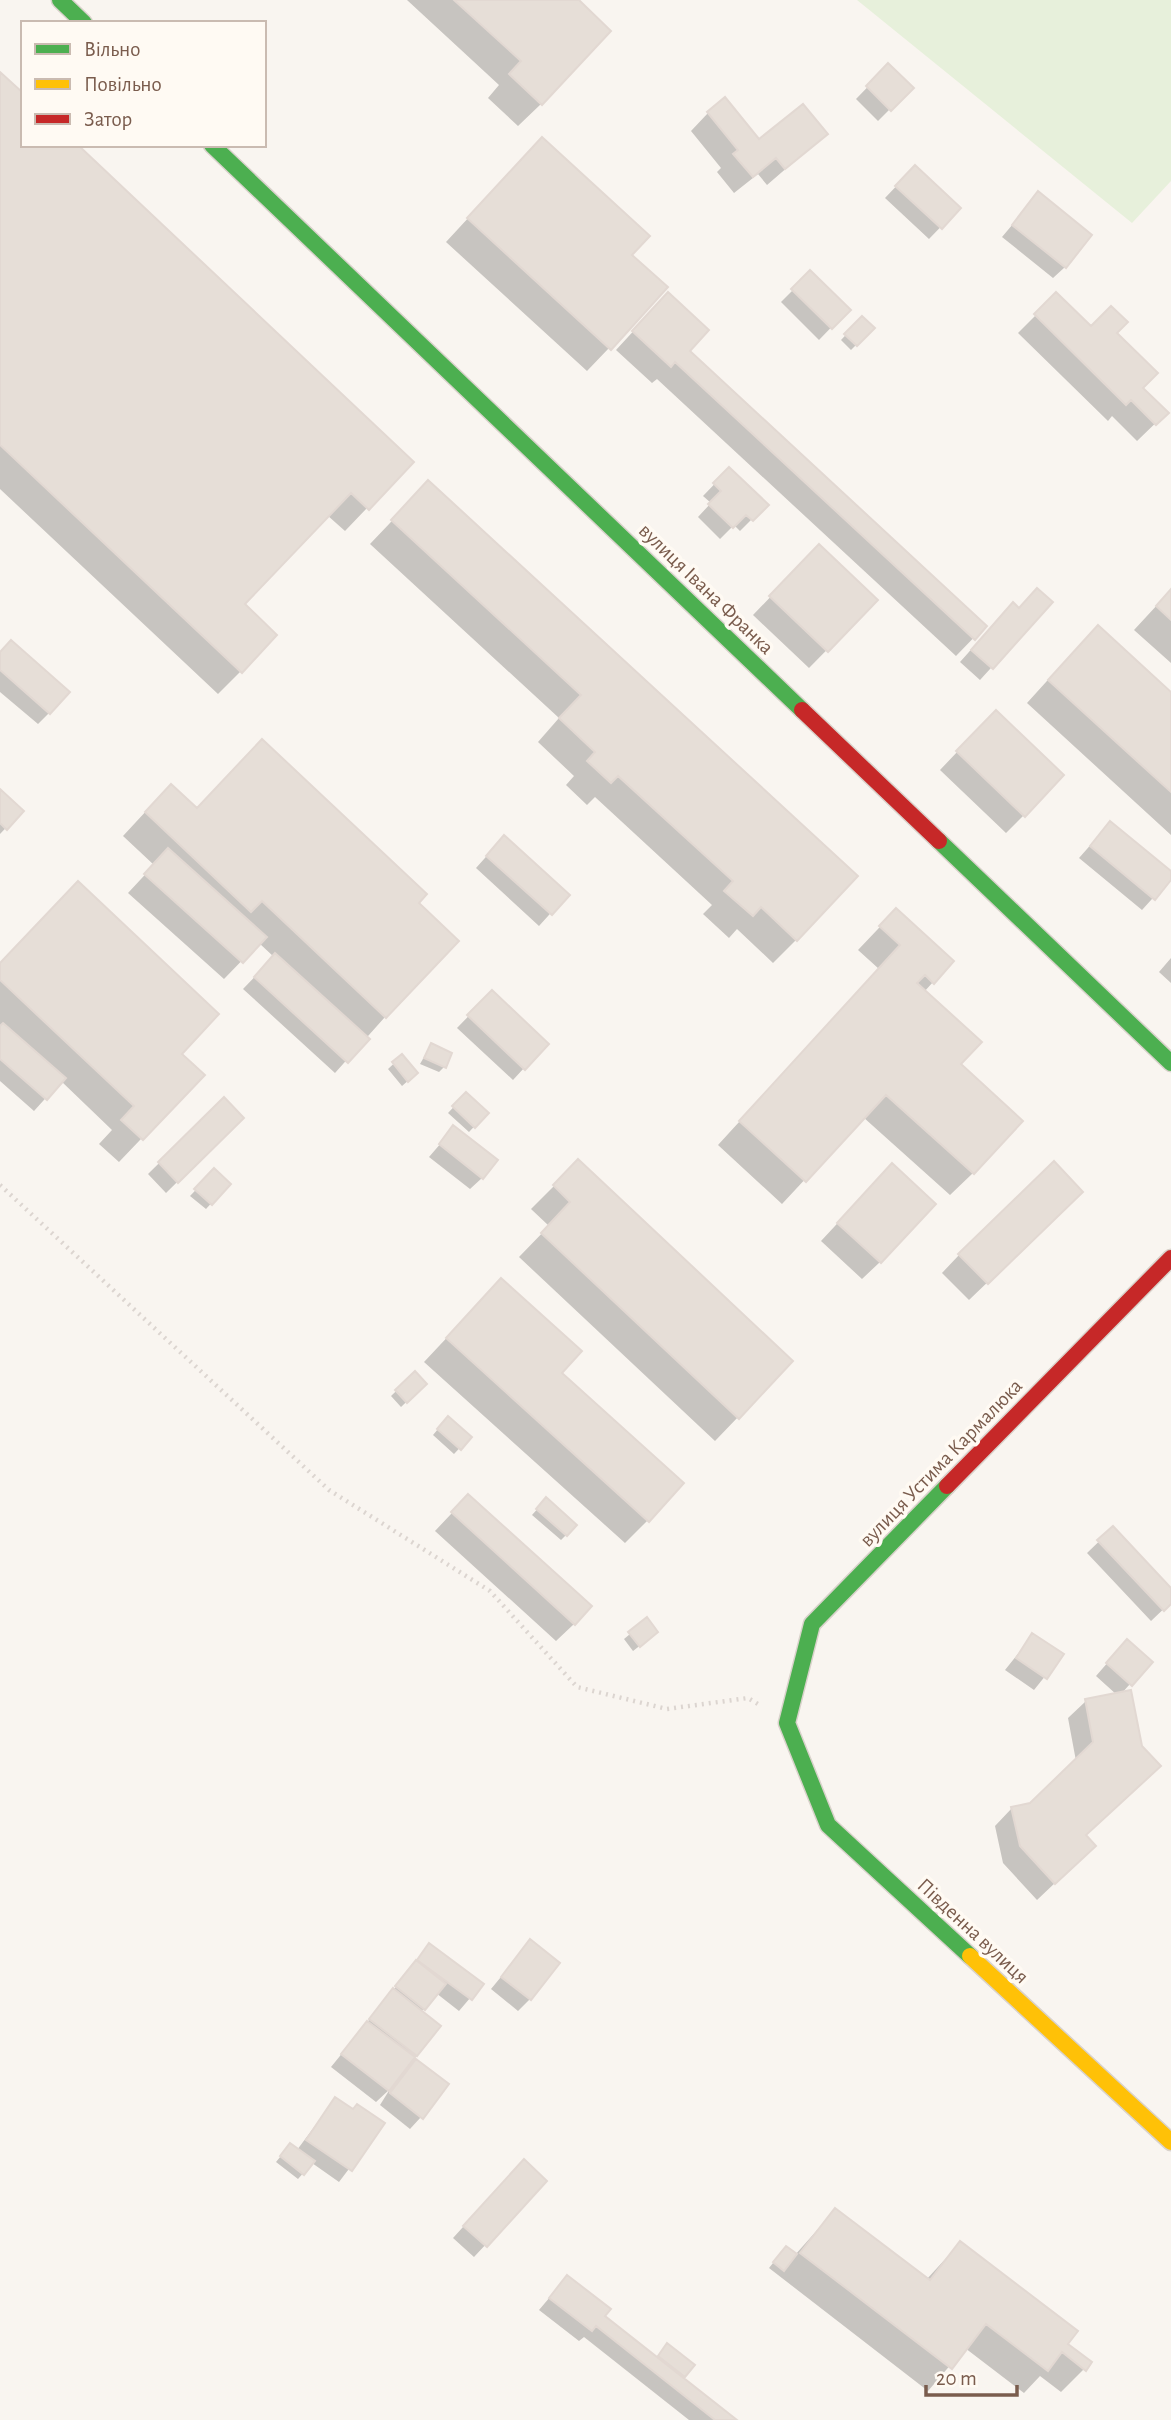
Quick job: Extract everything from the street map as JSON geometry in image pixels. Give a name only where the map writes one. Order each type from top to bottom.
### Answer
[{"type":"main road","points":[[60,0],[81,21]]},
{"type":"main road","name":"вулиця Івана Франка","points":[[214,147],[1171,1063]]},
{"type":"main road","name":"вулиця Устима Кармалюка","points":[[787,1723],[812,1624],[1171,1258]]},
{"type":"main road","name":"Південна вулиця","points":[[787,1723],[828,1825],[1171,2142]]},
{"type":"path","points":[[0,1185],[329,1490],[490,1591],[577,1688],[667,1709],[748,1698],[787,1723]]},
{"type":"green space","points":[[857,0],[1171,0],[1171,181],[1132,223]]},
{"type":"building","points":[[454,0],[579,0],[611,31],[542,105],[509,74],[521,61]]},
{"type":"building","points":[[888,63],[914,88],[891,111],[866,86]]},
{"type":"building","points":[[0,72],[21,91],[21,147],[80,147],[414,462],[369,510],[351,493],[245,604],[277,635],[242,673],[0,445]]},
{"type":"building","points":[[725,97],[759,139],[803,104],[828,134],[785,169],[776,158],[753,177],[733,154],[738,150],[707,112]]},
{"type":"building","points":[[542,137],[650,236],[632,255],[668,287],[611,350],[467,218]]},
{"type":"building","points":[[915,165],[961,208],[942,229],[895,186]]},
{"type":"building","points":[[1038,191],[1092,235],[1066,268],[1012,225]]},
{"type":"building","points":[[810,270],[851,310],[832,329],[791,289]]},
{"type":"building","points":[[668,292],[709,330],[690,351],[987,626],[975,640],[675,362],[671,367],[632,331]]},
{"type":"building","points":[[1056,292],[1091,326],[1111,306],[1128,322],[1117,333],[1158,373],[1143,388],[1169,413],[1156,425],[1131,400],[1126,405],[1034,314]]},
{"type":"building","points":[[862,316],[875,328],[857,346],[844,334]]},
{"type":"building","points":[[729,467],[769,505],[753,521],[746,515],[733,528],[708,504],[721,491],[713,483]]},
{"type":"building","points":[[428,480],[858,876],[797,941],[761,907],[753,916],[724,891],[733,881],[618,776],[611,783],[587,761],[595,752],[559,718],[581,695],[391,520]]},
{"type":"building","points":[[819,544],[878,600],[828,652],[769,596]]},
{"type":"building","points":[[1037,588],[1053,602],[993,669],[971,650],[1013,602],[1019,608]]},
{"type":"building","points":[[1171,589],[1171,620],[1156,606]]},
{"type":"building","points":[[1098,625],[1171,692],[1171,792],[1048,680]]},
{"type":"building","points":[[11,640],[70,692],[50,714],[0,670],[0,652]]},
{"type":"building","points":[[996,710],[1064,775],[1025,817],[956,751]]},
{"type":"building","points":[[262,739],[427,894],[419,903],[459,941],[386,1018],[262,901],[251,912],[145,812],[171,784],[197,808]]},
{"type":"building","points":[[0,789],[24,811],[7,830],[0,823]]},
{"type":"building","points":[[1110,821],[1171,871],[1171,880],[1155,900],[1090,846]]},
{"type":"building","points":[[504,835],[570,895],[552,915],[486,856]]},
{"type":"building","points":[[168,848],[267,937],[243,963],[144,874]]},
{"type":"building","points":[[78,881],[219,1014],[182,1054],[205,1075],[143,1140],[121,1120],[134,1106],[0,980],[0,963]]},
{"type":"building","points":[[896,908],[954,961],[934,984],[925,975],[917,983],[982,1042],[961,1064],[1023,1121],[974,1174],[886,1095],[806,1182],[739,1121],[900,945],[879,926]]},
{"type":"building","points":[[275,953],[370,1039],[348,1063],[254,977]]},
{"type":"building","points":[[492,990],[549,1044],[525,1070],[467,1015]]},
{"type":"building","points":[[3,1023],[66,1078],[47,1100],[0,1059],[0,1026]]},
{"type":"building","points":[[431,1043],[452,1053],[446,1068],[424,1058]]},
{"type":"building","points":[[402,1054],[418,1073],[408,1082],[392,1062]]},
{"type":"building","points":[[466,1092],[489,1113],[475,1128],[452,1106]]},
{"type":"building","points":[[224,1097],[244,1118],[178,1183],[158,1162]]},
{"type":"building","points":[[453,1125],[498,1160],[483,1179],[439,1144]]},
{"type":"building","points":[[578,1159],[793,1361],[739,1419],[541,1233],[570,1202],[553,1185]]},
{"type":"building","points":[[1054,1161],[1083,1192],[988,1284],[958,1254]]},
{"type":"building","points":[[892,1163],[936,1204],[881,1263],[837,1223]]},
{"type":"building","points":[[214,1168],[231,1184],[212,1205],[194,1189]]},
{"type":"building","points":[[501,1278],[582,1351],[562,1373],[684,1483],[649,1522],[446,1338]]},
{"type":"building","points":[[415,1371],[427,1384],[407,1403],[395,1390]]},
{"type":"building","points":[[448,1416],[472,1437],[461,1450],[437,1429]]},
{"type":"building","points":[[468,1494],[592,1606],[575,1625],[451,1512]]},
{"type":"building","points":[[546,1497],[577,1525],[567,1536],[536,1509]]},
{"type":"building","points":[[1113,1526],[1171,1588],[1171,1604],[1164,1611],[1097,1540]]},
{"type":"building","points":[[647,1617],[658,1632],[640,1647],[628,1632]]},
{"type":"building","points":[[1032,1633],[1064,1654],[1047,1679],[1016,1658]]},
{"type":"building","points":[[1127,1639],[1153,1662],[1132,1686],[1106,1663]]},
{"type":"building","points":[[1131,1690],[1142,1746],[1161,1766],[1086,1835],[1096,1846],[1055,1884],[1020,1846],[1011,1807],[1030,1803],[1093,1742],[1085,1699]]},
{"type":"building","points":[[530,1939],[560,1963],[531,2000],[501,1977]]},
{"type":"building","points":[[429,1943],[484,1984],[472,2000],[417,1960]]},
{"type":"building","points":[[416,1960],[446,1984],[425,2010],[395,1986]]},
{"type":"building","points":[[393,1988],[441,2026],[417,2056],[369,2019]]},
{"type":"building","points":[[367,2021],[415,2057],[389,2091],[341,2054]]},
{"type":"building","points":[[416,2059],[449,2084],[423,2119],[390,2093]]},
{"type":"building","points":[[335,2097],[353,2109],[357,2104],[385,2123],[352,2171],[306,2140]]},
{"type":"building","points":[[290,2143],[315,2161],[304,2175],[280,2156]]},
{"type":"building","points":[[524,2159],[547,2181],[487,2247],[463,2226]]},
{"type":"building","points":[[835,2208],[930,2280],[960,2241],[1078,2331],[1068,2344],[1092,2362],[1086,2371],[1062,2352],[1048,2371],[986,2324],[952,2369],[800,2253]]},
{"type":"building","points":[[786,2246],[797,2254],[784,2271],[773,2262]]},
{"type":"building","points":[[567,2275],[611,2309],[605,2316],[737,2420],[715,2420],[596,2326],[592,2331],[549,2298]]},
{"type":"building","points":[[667,2343],[695,2365],[685,2377],[658,2356]]},
{"type":"traffic: fast","points":[[60,0],[82,21]]},
{"type":"traffic: fast","points":[[214,147],[802,710]]},
{"type":"traffic: fast","points":[[939,841],[1171,1063]]},
{"type":"traffic: fast","points":[[947,1486],[812,1624],[787,1723],[828,1825],[970,1956]]},
{"type":"traffic: slow","points":[[970,1956],[1171,2142]]},
{"type":"traffic: jam","points":[[802,710],[939,841]]},
{"type":"traffic: jam","points":[[947,1486],[1171,1258]]}]
